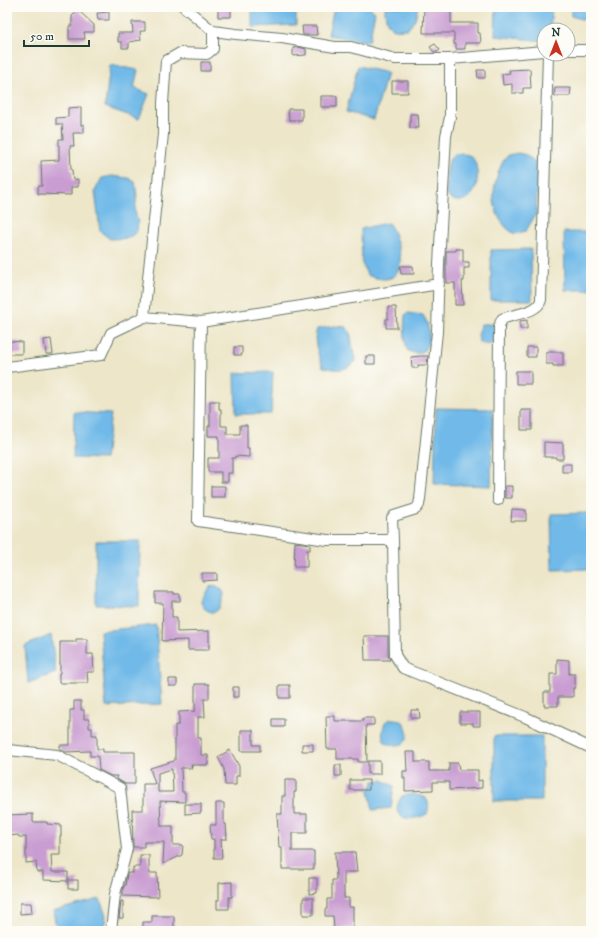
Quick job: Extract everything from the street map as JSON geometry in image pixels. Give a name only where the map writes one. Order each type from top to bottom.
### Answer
[{"type":"street","points":[[184,7],[213,31],[282,38],[335,47],[351,47],[395,59],[450,59],[536,51]]},
{"type":"street","points":[[144,317],[163,134],[163,103],[166,61],[180,53],[207,54],[213,49],[213,31]]},
{"type":"street","points":[[576,50],[591,50]]},
{"type":"street","points":[[450,59],[450,117],[446,136],[439,264],[440,284],[438,332],[419,505],[416,509],[392,518],[395,655],[403,668],[525,717],[591,748]]},
{"type":"street","points":[[498,500],[499,326],[502,319],[534,310],[540,304],[541,300],[548,62]]},
{"type":"street","points":[[7,367],[101,355],[111,333],[144,317],[201,322],[440,284]]},
{"type":"street","points":[[201,322],[198,521],[327,540],[393,540]]},
{"type":"street","points":[[7,747],[8,750],[57,755],[120,788],[127,849],[115,894],[111,931]]},
{"type":"water","points":[[252,7],[296,7],[296,25],[252,27]]},
{"type":"water","points":[[334,7],[369,7],[375,12],[369,42],[328,35]]},
{"type":"water","points":[[385,7],[418,7],[415,19],[408,29],[396,29],[392,28],[388,23]]},
{"type":"water","points":[[496,7],[552,7],[551,22],[536,22],[536,40],[495,36]]},
{"type":"water","points":[[571,7],[591,7],[591,22],[571,16]]},
{"type":"water","points":[[110,65],[138,70],[134,88],[149,94],[139,119],[105,107]]},
{"type":"water","points":[[358,66],[387,73],[374,120],[346,112]]},
{"type":"water","points":[[518,153],[526,155],[534,161],[538,173],[536,214],[526,231],[515,234],[504,225],[496,211],[494,196],[495,184],[502,163],[509,155]]},
{"type":"water","points":[[459,154],[472,157],[476,165],[477,180],[473,193],[467,199],[456,201],[446,194],[447,169],[451,157]]},
{"type":"water","points":[[112,176],[128,178],[135,182],[137,195],[135,211],[138,223],[137,231],[129,238],[110,239],[100,231],[95,191],[102,178]]},
{"type":"water","points":[[388,223],[393,231],[399,250],[400,266],[393,277],[386,279],[367,275],[362,263],[361,229]]},
{"type":"water","points":[[564,232],[591,232],[591,290],[565,290]]},
{"type":"water","points":[[531,249],[532,300],[491,300],[491,250]]},
{"type":"water","points":[[408,313],[423,315],[428,326],[428,343],[426,348],[419,353],[414,353],[407,350],[404,324],[405,315]]},
{"type":"water","points":[[481,324],[494,325],[496,330],[494,343],[483,344],[479,342],[478,335]]},
{"type":"water","points":[[335,326],[346,327],[350,332],[355,361],[344,369],[323,367],[316,344],[315,339],[317,329]]},
{"type":"water","points":[[273,372],[271,414],[236,414],[235,373]]},
{"type":"water","points":[[436,408],[493,409],[491,486],[434,484]]},
{"type":"water","points":[[74,412],[111,414],[105,459],[73,458]]},
{"type":"water","points":[[591,513],[591,569],[552,570],[551,514]]},
{"type":"water","points":[[96,541],[140,541],[139,606],[96,605]]},
{"type":"water","points":[[212,585],[222,590],[224,594],[222,603],[215,612],[208,611],[203,607],[201,601]]},
{"type":"water","points":[[156,625],[162,704],[106,707],[100,631]]},
{"type":"water","points":[[51,635],[56,673],[28,683],[25,646]]},
{"type":"water","points":[[391,719],[400,720],[405,725],[408,735],[406,741],[403,743],[392,745],[384,741],[382,733],[384,724]]},
{"type":"water","points":[[494,736],[542,736],[542,801],[494,801]]},
{"type":"water","points":[[382,780],[394,786],[391,808],[373,810],[369,791],[374,781]]},
{"type":"water","points":[[411,794],[423,797],[428,801],[427,814],[420,817],[408,818],[402,817],[399,814],[397,810],[398,804],[402,796]]},
{"type":"water","points":[[100,899],[106,916],[104,931],[57,931],[53,911]]},
{"type":"building","points":[[218,7],[231,7],[231,17],[218,17]]},
{"type":"building","points":[[424,7],[451,7],[451,23],[478,23],[478,33],[480,33],[481,43],[465,43],[465,49],[456,49],[456,44],[454,44],[454,33],[423,33]]},
{"type":"building","points":[[78,10],[94,25],[94,32],[84,32],[85,39],[69,39],[69,26],[72,26],[72,16]]},
{"type":"building","points":[[109,12],[109,20],[98,20],[97,13]]},
{"type":"building","points":[[132,22],[145,22],[145,31],[140,31],[141,40],[129,42],[129,48],[122,48],[122,42],[118,42],[118,33],[133,33]]},
{"type":"building","points":[[302,26],[316,26],[317,35],[303,35]]},
{"type":"building","points":[[435,44],[440,50],[437,52],[434,52],[430,47]]},
{"type":"building","points":[[299,47],[306,49],[306,55],[293,56],[293,48]]},
{"type":"building","points":[[201,62],[210,62],[210,71],[201,71]]},
{"type":"building","points":[[530,69],[531,88],[523,88],[523,93],[512,93],[512,84],[503,85],[502,74],[510,73],[509,70]]},
{"type":"building","points":[[477,70],[485,70],[485,78],[478,78]]},
{"type":"building","points":[[392,81],[408,81],[408,93],[392,93]]},
{"type":"building","points":[[555,88],[571,88],[570,96],[554,96]]},
{"type":"building","points":[[321,96],[337,96],[337,107],[321,107]]},
{"type":"building","points":[[81,107],[81,125],[84,125],[84,133],[73,133],[74,146],[70,146],[71,170],[73,180],[78,179],[78,187],[71,187],[71,195],[38,194],[38,186],[42,186],[41,161],[59,160],[59,139],[63,139],[62,124],[56,124],[56,118],[68,117],[68,108]]},
{"type":"building","points":[[288,109],[302,109],[302,120],[289,120]]},
{"type":"building","points":[[410,114],[418,114],[419,128],[410,128]]},
{"type":"building","points":[[456,249],[463,249],[463,262],[469,262],[469,268],[464,268],[464,281],[462,281],[463,305],[455,305],[455,283],[446,283],[446,251],[456,251]]},
{"type":"building","points":[[400,266],[413,266],[414,274],[401,274]]},
{"type":"building","points":[[388,307],[396,307],[397,328],[386,328]]},
{"type":"building","points":[[527,320],[527,329],[520,329],[520,321]]},
{"type":"building","points":[[51,339],[53,354],[46,354],[44,340]]},
{"type":"building","points":[[9,341],[22,342],[22,354],[9,354]]},
{"type":"building","points":[[234,347],[242,347],[242,355],[234,355]]},
{"type":"building","points":[[527,347],[536,347],[536,357],[527,357]]},
{"type":"building","points":[[546,352],[563,352],[563,366],[546,364]]},
{"type":"building","points":[[366,356],[375,356],[375,364],[366,364]]},
{"type":"building","points":[[428,356],[427,365],[418,365],[418,368],[412,368],[411,357]]},
{"type":"building","points":[[516,371],[531,371],[531,384],[516,384]]},
{"type":"building","points":[[210,401],[219,401],[219,409],[221,409],[221,426],[227,426],[227,434],[240,434],[240,425],[247,425],[247,448],[249,448],[249,457],[235,456],[235,458],[232,458],[232,473],[228,473],[228,482],[221,482],[221,472],[208,472],[208,458],[219,458],[219,436],[208,436],[208,426],[210,426]]},
{"type":"building","points":[[521,410],[532,410],[532,430],[521,430]]},
{"type":"building","points":[[544,442],[563,443],[563,459],[556,459],[556,457],[544,457]]},
{"type":"building","points":[[562,464],[571,464],[571,472],[562,472]]},
{"type":"building","points":[[211,486],[225,486],[225,497],[211,497]]},
{"type":"building","points":[[505,486],[512,486],[512,498],[505,498]]},
{"type":"building","points":[[512,509],[526,510],[526,521],[511,521]]},
{"type":"building","points":[[295,542],[310,544],[310,550],[307,550],[307,567],[294,567]]},
{"type":"building","points":[[202,573],[217,573],[217,580],[202,581]]},
{"type":"building","points":[[155,592],[174,592],[174,594],[180,594],[180,601],[172,601],[172,617],[177,617],[177,632],[209,631],[209,650],[188,650],[188,640],[162,641],[163,603],[155,603]]},
{"type":"building","points":[[364,636],[388,636],[388,655],[390,660],[365,660]]},
{"type":"building","points":[[76,639],[87,639],[87,654],[93,654],[94,672],[87,672],[88,683],[59,683],[60,642],[76,642]]},
{"type":"building","points":[[557,659],[569,660],[569,674],[575,674],[575,688],[573,688],[573,697],[558,697],[558,706],[544,706],[544,692],[550,692],[550,674],[557,674]]},
{"type":"building","points":[[169,679],[177,679],[177,686],[169,686]]},
{"type":"building","points":[[195,684],[209,684],[209,699],[204,699],[205,717],[198,717],[198,738],[201,738],[201,755],[208,755],[208,765],[191,765],[192,768],[181,768],[182,792],[185,792],[185,802],[160,801],[161,826],[173,826],[173,845],[183,845],[182,855],[163,864],[164,842],[144,842],[144,847],[133,847],[132,810],[143,810],[143,784],[155,784],[150,768],[175,760],[175,725],[179,725],[179,712],[195,711]],"holes":[[[172,769],[173,792],[158,792],[158,773]]]},
{"type":"building","points":[[279,685],[290,685],[290,698],[279,698]]},
{"type":"building","points":[[233,687],[239,687],[239,697],[233,697]]},
{"type":"building","points":[[74,701],[81,701],[81,710],[84,710],[84,719],[89,719],[89,728],[92,728],[92,735],[97,735],[97,749],[103,749],[103,752],[135,752],[135,784],[125,784],[117,779],[117,776],[111,776],[99,770],[98,756],[90,756],[90,751],[65,752],[60,749],[60,745],[70,745],[70,710],[74,710]]},
{"type":"building","points":[[411,710],[419,710],[420,718],[411,718]]},
{"type":"building","points":[[460,712],[480,712],[480,726],[473,726],[473,723],[460,723]]},
{"type":"building","points":[[326,716],[335,716],[335,721],[363,721],[363,718],[374,718],[374,725],[366,725],[367,762],[358,762],[358,759],[337,759],[337,749],[327,749]]},
{"type":"building","points":[[273,719],[284,719],[284,727],[273,727]]},
{"type":"building","points":[[241,730],[253,730],[253,745],[260,745],[260,751],[241,751]]},
{"type":"building","points":[[302,744],[313,744],[313,751],[302,751]]},
{"type":"building","points":[[230,750],[239,766],[239,776],[236,776],[236,785],[225,785],[224,769],[218,757]]},
{"type":"building","points":[[406,752],[415,752],[415,762],[429,762],[429,771],[449,771],[449,763],[458,763],[459,770],[478,770],[478,781],[482,780],[482,788],[449,790],[449,782],[433,782],[433,790],[405,791],[405,778],[403,778],[403,771],[407,771]]},
{"type":"building","points":[[368,761],[380,761],[380,774],[368,774]]},
{"type":"building","points":[[335,765],[341,765],[341,776],[335,776]]},
{"type":"building","points":[[285,780],[296,780],[296,792],[294,792],[294,814],[307,814],[307,833],[292,833],[292,851],[314,851],[314,869],[282,869],[282,847],[279,847],[277,814],[282,814],[282,796],[285,796]]},
{"type":"building","points":[[350,780],[369,780],[369,790],[350,790]]},
{"type":"building","points":[[216,803],[224,803],[224,824],[226,824],[227,839],[221,839],[222,858],[214,858],[214,839],[211,839],[210,825],[216,825]]},
{"type":"building","points":[[185,804],[201,804],[201,813],[185,814]]},
{"type":"building","points":[[33,814],[33,822],[47,822],[47,824],[61,825],[60,855],[51,855],[52,872],[68,872],[68,880],[78,880],[78,889],[68,889],[68,881],[43,880],[43,872],[37,872],[36,862],[26,863],[26,837],[19,837],[18,835],[7,836],[7,815]]},
{"type":"building","points":[[335,852],[355,852],[357,872],[344,872],[344,898],[349,898],[349,907],[353,907],[353,928],[334,929],[333,916],[325,916],[327,899],[332,899],[332,880],[336,880]]},
{"type":"building","points":[[140,855],[149,855],[149,873],[157,873],[158,897],[123,896],[127,873],[133,873],[133,867],[140,867]]},
{"type":"building","points":[[309,878],[317,878],[317,893],[309,894]]},
{"type":"building","points":[[232,882],[232,897],[229,897],[229,909],[217,909],[217,900],[219,900],[219,883]]},
{"type":"building","points":[[303,898],[313,898],[313,915],[303,915]]},
{"type":"building","points":[[121,901],[123,901],[123,918],[119,918]]},
{"type":"building","points":[[20,903],[31,903],[32,913],[20,914]]},
{"type":"building","points":[[152,916],[174,916],[174,931],[143,931],[143,922],[152,922]]}]
